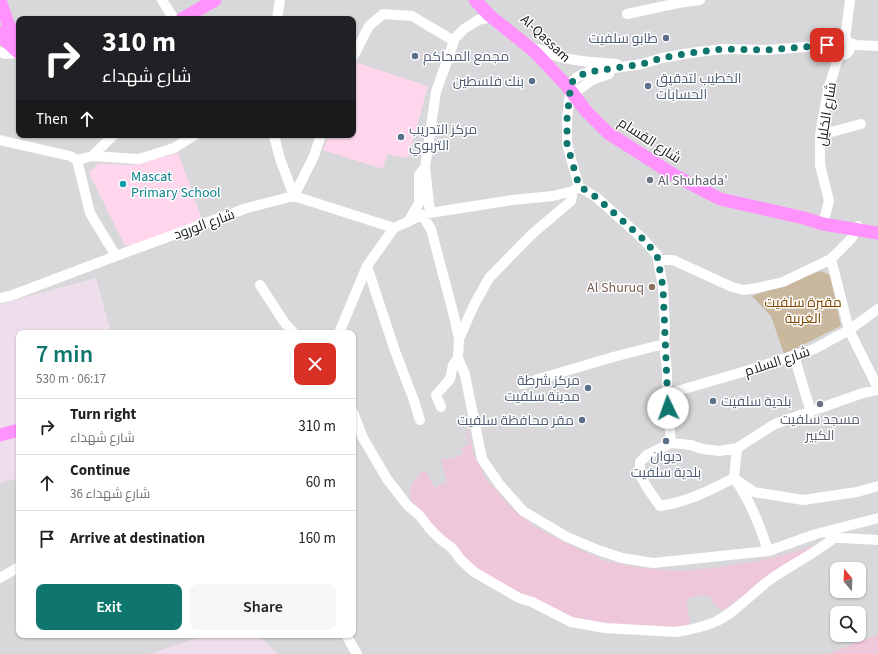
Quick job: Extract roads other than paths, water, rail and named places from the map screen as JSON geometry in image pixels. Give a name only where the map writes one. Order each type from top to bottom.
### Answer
[{"type":"main road","points":[[0,0],[8,24],[16,36]]},
{"type":"main road","points":[[187,16],[215,0]]},
{"type":"main road","points":[[198,16],[225,0]]},
{"type":"main road","name":"شارع القسام","points":[[474,0],[493,18],[535,52],[611,129],[676,171],[724,195],[878,233]]},
{"type":"main road","name":"Al-Qassam","points":[[482,0],[538,49],[573,89]]},
{"type":"main road","points":[[0,33],[16,51]]},
{"type":"main road","name":"شارع القسام","points":[[573,89],[586,111],[608,133],[674,175],[720,199],[804,218],[822,224],[878,229]]},
{"type":"main road","points":[[0,435],[16,431]]},
{"type":"street","points":[[162,0],[172,16]]},
{"type":"street","points":[[277,16],[280,0]]},
{"type":"street","points":[[627,14],[700,0]]},
{"type":"street","name":"شارع الخليل","points":[[824,220],[829,201],[820,165],[820,135],[828,90],[842,47],[850,0]]},
{"type":"street","points":[[356,51],[369,26],[383,14],[412,16],[454,41]]},
{"type":"street","points":[[493,18],[482,19],[470,24],[459,33],[454,41],[436,92],[425,167],[426,214],[459,339],[458,358],[466,376],[482,459],[500,485],[523,511],[567,537],[622,558],[653,564],[768,551],[816,534],[878,518]]},
{"type":"street","points":[[573,89],[603,75],[630,70],[663,60],[691,56],[723,52],[767,53],[857,45],[878,46]]},
{"type":"street","points":[[459,339],[474,305],[489,278],[531,235],[570,202],[576,189],[567,144],[567,119],[577,77],[588,72],[643,64],[662,58],[710,50],[767,50],[818,46],[878,49]]},
{"type":"street","points":[[538,49],[554,56],[571,60],[643,64]]},
{"type":"street","points":[[0,52],[5,54],[16,53]]},
{"type":"street","points":[[820,135],[862,124]]},
{"type":"street","points":[[92,156],[111,138]]},
{"type":"street","points":[[0,140],[70,156],[77,160],[92,156],[140,159],[174,148],[190,138]]},
{"type":"street","points":[[275,138],[280,159],[294,196]]},
{"type":"street","points":[[294,196],[314,156],[320,138]]},
{"type":"street","points":[[77,160],[90,213],[106,242],[116,256]]},
{"type":"street","points":[[408,222],[419,202],[419,175],[425,167]]},
{"type":"street","points":[[340,330],[368,266],[394,228],[426,214],[512,200],[552,196],[576,189],[596,197],[643,239],[657,255],[663,287],[666,330],[664,344],[667,371],[666,394],[671,443]]},
{"type":"street","points":[[294,196],[394,228]]},
{"type":"street","name":"شارع الورود","points":[[0,298],[10,296],[247,208],[294,196]]},
{"type":"street","points":[[658,260],[673,260],[732,287],[744,290],[757,288],[783,282],[831,259],[851,239],[857,227]]},
{"type":"street","points":[[734,478],[696,496],[674,504],[660,506],[648,490],[640,475],[640,462],[647,455],[671,443],[691,444],[702,449],[720,451],[737,448],[775,424],[878,389],[849,330],[831,259]]},
{"type":"street","points":[[368,266],[395,351],[420,420]]},
{"type":"street","points":[[260,285],[284,322],[291,330]]},
{"type":"street","name":"شارع السلام","points":[[666,394],[814,349],[849,330],[878,309]]},
{"type":"street","points":[[522,384],[613,357],[664,344]]},
{"type":"street","points":[[794,356],[811,412]]},
{"type":"street","points":[[441,407],[436,395],[450,379],[453,365],[458,358]]},
{"type":"street","points":[[356,420],[363,438],[387,479],[408,506],[419,515],[440,539],[452,548],[461,560],[474,572],[520,598],[532,602],[571,622],[605,628],[676,632],[714,622],[740,606],[772,579],[824,547],[835,537]]},
{"type":"street","points":[[737,448],[734,478],[745,493],[761,528],[768,551]]},
{"type":"street","points":[[734,478],[754,492],[803,500],[857,492],[878,486]]},
{"type":"street","points":[[816,534],[878,540]]},
{"type":"street","points":[[0,578],[16,569]]},
{"type":"street","points":[[348,638],[357,654]]},
{"type":"place","name":"طابو سلفيت","points":[[666,38]]},
{"type":"place","name":"مجمع المحاكم","points":[[415,56]]},
{"type":"place","name":"بنك فلسطين","points":[[532,81]]},
{"type":"place","name":"الخطيب لتدقيق الحسابات","points":[[648,86]]},
{"type":"place","name":"مركز التدريب التربوي","points":[[401,137]]},
{"type":"place","name":"Al Shuhada'","points":[[650,180]]},
{"type":"place","name":"Mascat Primary School","points":[[123,184]]},
{"type":"place","name":"Al Shuruq","points":[[652,287]]},
{"type":"place","name":"مركز شرطة مدينة سلفيت","points":[[588,388]]},
{"type":"place","name":"بلدية سلفيت","points":[[713,401]]},
{"type":"place","name":"مسجد سلفيت الكبير","points":[[820,404]]},
{"type":"place","name":"مقر محافظة سلفيت","points":[[582,420]]},
{"type":"place","name":"ديوان بلدية سلفيت","points":[[666,441]]},
{"type":"park label","name":"مقبرة سلفيت الغربية","points":[[803,310]]}]
